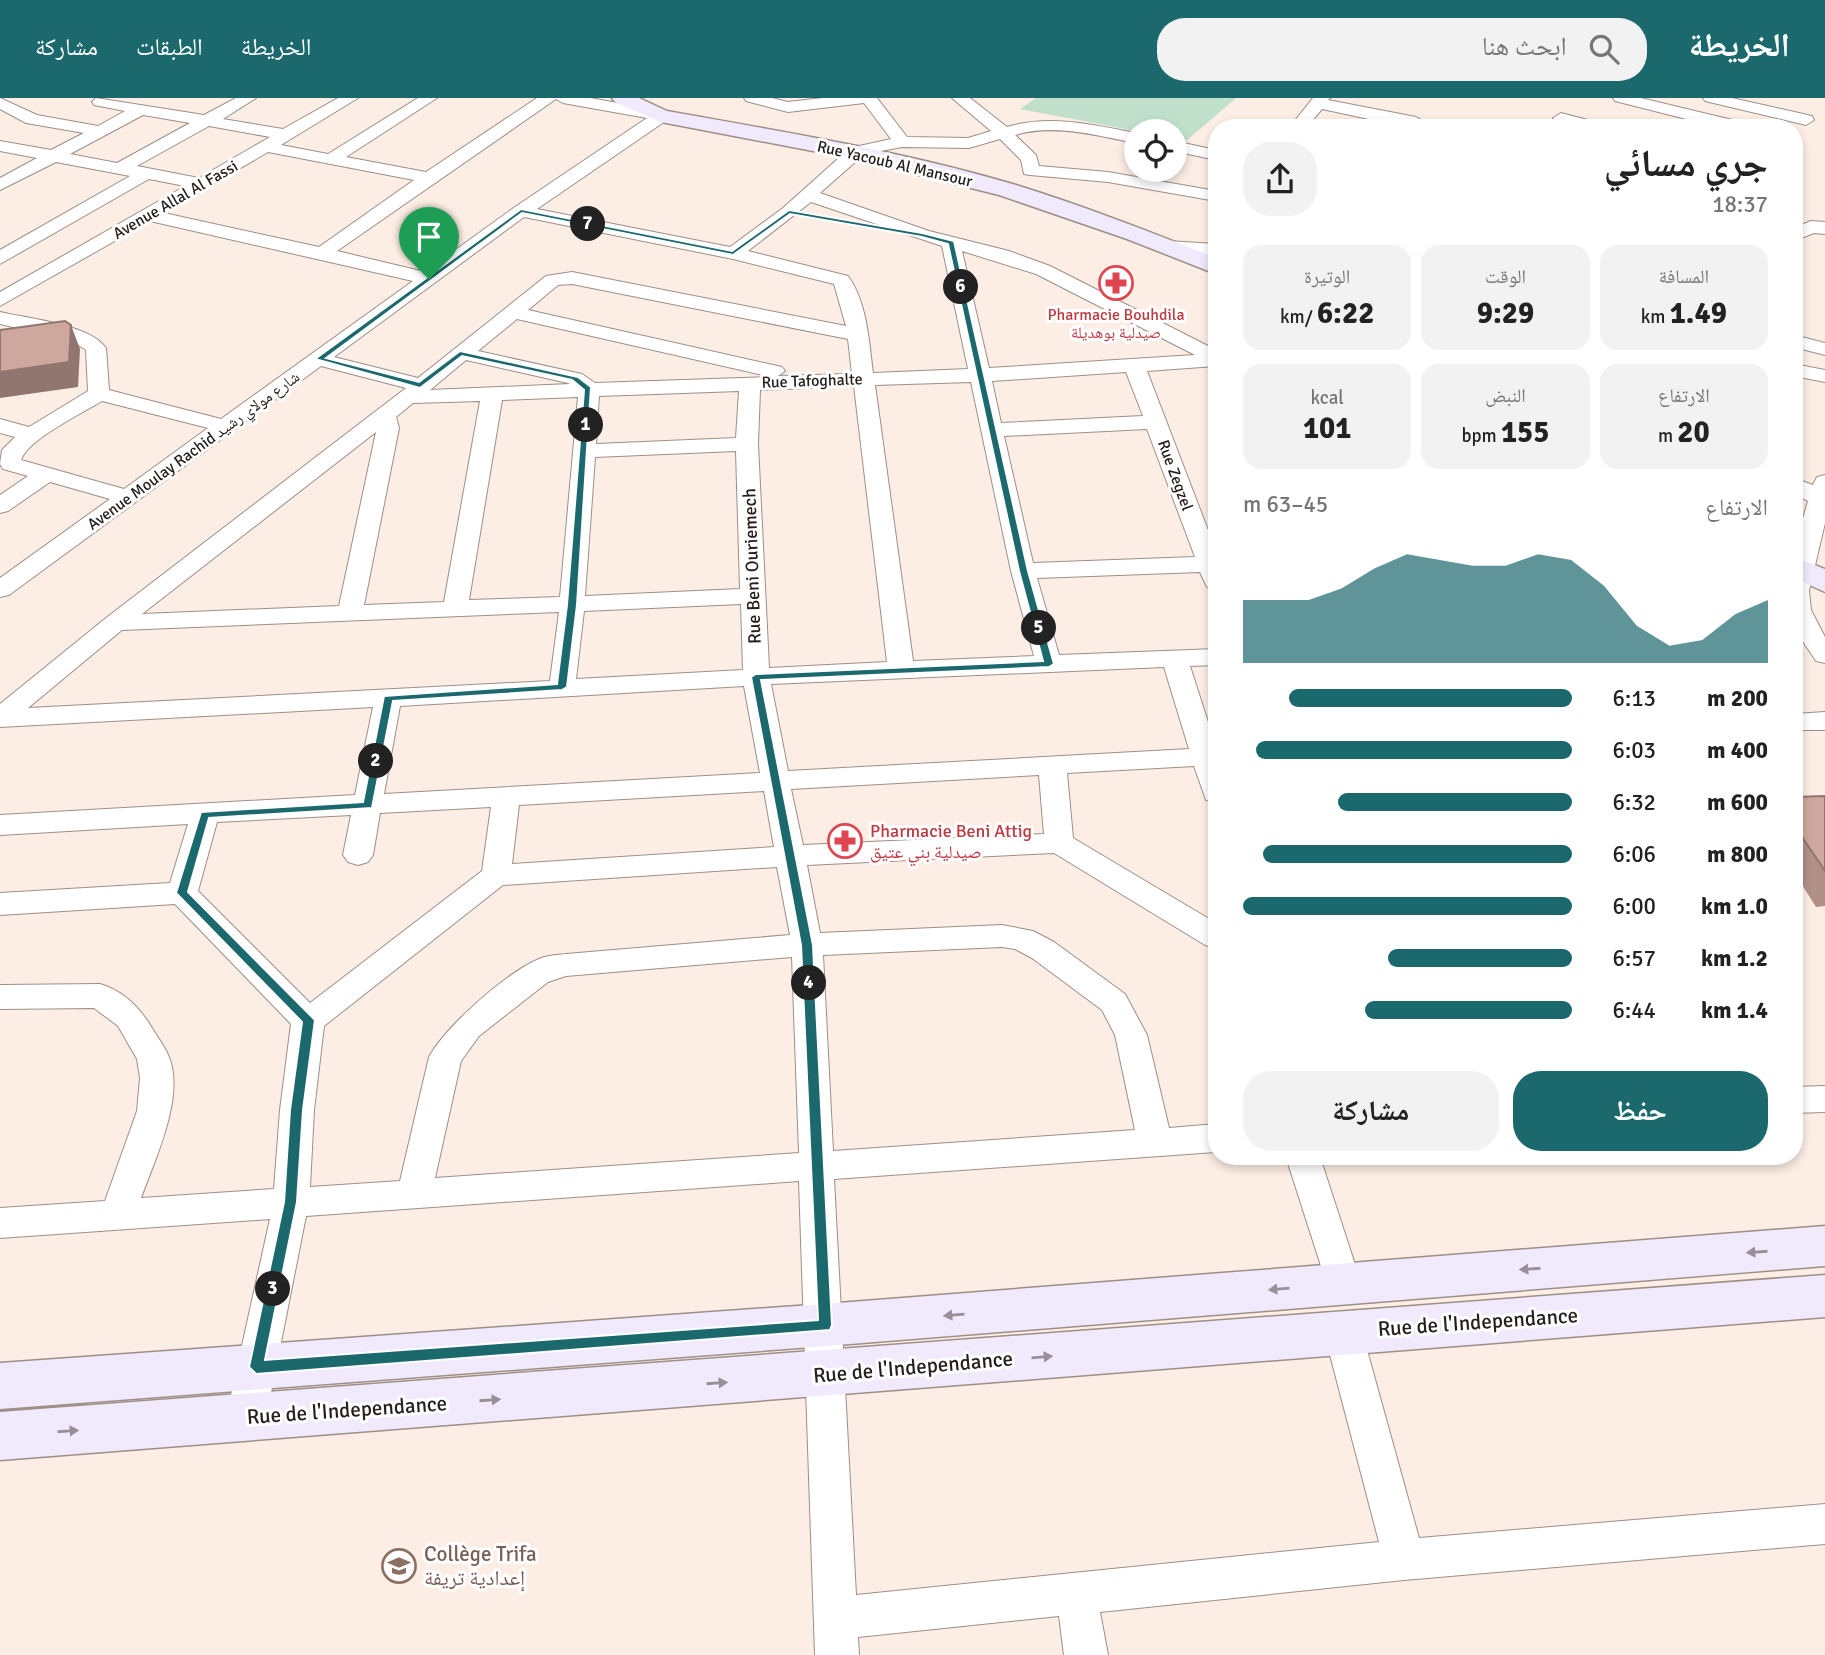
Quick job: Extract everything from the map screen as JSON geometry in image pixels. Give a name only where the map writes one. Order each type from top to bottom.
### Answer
[{"type":"main road","points":[[622,98],[661,116]]},
{"type":"main road","name":"Rue Yacoub Al Mansour","points":[[661,116],[856,152],[1007,190],[1208,264]]},
{"type":"main road","points":[[0,1386],[825,1325],[1825,1246]]},
{"type":"main road","name":"Rue de l'Independance","points":[[0,1436],[1825,1296]]},
{"type":"street","points":[[0,102],[16,98]]},
{"type":"street","points":[[121,168],[248,98]]},
{"type":"street","name":"Avenue Allal Al Fassi","points":[[0,300],[350,98]]},
{"type":"street","points":[[331,159],[429,98]]},
{"type":"street","points":[[322,253],[548,98]]},
{"type":"street","name":"Rue Yacoub Al Mansour","points":[[563,98],[661,116]]},
{"type":"street","points":[[752,98],[788,107],[867,98],[902,142]]},
{"type":"street","points":[[1560,119],[1568,98]]},
{"type":"street","points":[[1711,98],[1752,103],[1802,119]]},
{"type":"street","points":[[963,99],[1003,132],[1030,159],[1030,170]]},
{"type":"street","points":[[1627,99],[1707,119]]},
{"type":"street","points":[[1304,119],[1319,101],[1373,114],[1412,115],[1416,119]]},
{"type":"street","points":[[0,102],[38,121],[100,131]]},
{"type":"street","points":[[38,121],[94,104],[141,109],[286,135]]},
{"type":"street","points":[[0,185],[141,109]]},
{"type":"street","points":[[1369,119],[1373,114]]},
{"type":"street","name":"Avenue Moulay Rachid شارع مولاي رشيد","points":[[0,590],[521,211],[661,116]]},
{"type":"street","points":[[733,253],[789,212],[856,152],[902,142],[969,143],[1003,132],[1048,125],[1079,127],[1124,136]]},
{"type":"street","points":[[0,146],[202,184]]},
{"type":"street","points":[[266,146],[429,178]]},
{"type":"street","points":[[1187,149],[1208,153]]},
{"type":"street","points":[[1007,190],[1030,170],[1108,177],[1208,195]]},
{"type":"street","points":[[0,258],[9,246],[146,174]]},
{"type":"street","points":[[808,195],[922,235],[1002,255],[1043,270],[1208,355]]},
{"type":"street","points":[[521,211],[733,253],[841,280],[846,287],[858,335],[901,669]]},
{"type":"street","points":[[789,212],[922,235]]},
{"type":"street","points":[[147,215],[429,279]]},
{"type":"street","points":[[1803,231],[1811,227],[1825,228]]},
{"type":"street","points":[[951,243],[1023,571],[1049,664]]},
{"type":"street","points":[[1168,247],[1208,250]]},
{"type":"street","points":[[0,718],[115,623],[553,280],[572,278],[858,335]]},
{"type":"street","points":[[512,312],[814,380]]},
{"type":"street","points":[[0,318],[79,336],[90,342],[96,348],[99,394]]},
{"type":"street","points":[[1803,343],[1825,349]]},
{"type":"street","points":[[460,353],[575,378],[589,389],[572,605],[562,687]]},
{"type":"street","name":"Rue Tafoghalte","points":[[319,359],[414,391],[492,394],[981,375],[1135,367],[1208,360]]},
{"type":"street","name":"Rue Zegzel","points":[[1135,367],[1208,560]]},
{"type":"street","points":[[1803,372],[1825,376]]},
{"type":"street","name":"Rue Beni Ouriemech","points":[[750,382],[747,443],[756,677],[807,945],[837,1636]]},
{"type":"street","points":[[128,497],[11,464],[9,461],[13,450],[32,435],[99,394],[224,426]]},
{"type":"street","points":[[455,609],[492,394]]},
{"type":"street","points":[[350,613],[388,428],[384,415]]},
{"type":"street","points":[[993,430],[1156,422]]},
{"type":"street","points":[[0,426],[32,435]]},
{"type":"street","points":[[585,451],[747,443]]},
{"type":"street","points":[[0,506],[46,474]]},
{"type":"street","points":[[1803,487],[1823,490],[1807,573]]},
{"type":"street","points":[[1023,571],[1208,573]]},
{"type":"street","points":[[115,623],[752,596]]},
{"type":"street","points":[[1807,622],[1825,655]]},
{"type":"street","points":[[0,718],[901,669],[1208,658]]},
{"type":"street","points":[[1175,660],[1208,751]]},
{"type":"street","points":[[358,855],[388,698]]},
{"type":"street","points":[[1803,721],[1825,720]]},
{"type":"street","points":[[0,825],[1208,756]]},
{"type":"street","points":[[1052,766],[1059,842]]},
{"type":"street","points":[[496,875],[506,797]]},
{"type":"street","points":[[182,893],[205,815]]},
{"type":"street","points":[[246,1418],[290,1202],[296,1110],[309,1020],[496,875],[1059,842],[1208,932]]},
{"type":"street","points":[[0,904],[182,893],[309,1020]]},
{"type":"street","points":[[414,1195],[445,1057],[468,1027],[537,974],[550,967],[566,965],[807,945],[1002,936],[1022,939],[1043,950],[1114,1002],[1131,1035],[1155,1142]]},
{"type":"street","points":[[0,997],[100,996],[129,1017],[153,1058],[157,1078],[154,1111],[118,1215]]},
{"type":"street","points":[[1803,1100],[1825,1099]]},
{"type":"street","points":[[0,1223],[1208,1139]]},
{"type":"street","points":[[1306,1165],[1343,1283]]},
{"type":"street","points":[[1342,1332],[1404,1560]]},
{"type":"street","points":[[837,1636],[1076,1592],[1404,1560],[1825,1524]]},
{"type":"street","points":[[1076,1592],[1086,1655]]},
{"type":"green space","points":[[1036,98],[1236,98],[1212,119],[1208,119],[1208,122],[1187,140],[1187,119],[1124,119],[1124,129],[1020,109]]},
{"type":"building","points":[[65,321],[71,325],[69,362],[0,372],[0,330]]},
{"type":"building","points":[[1825,796],[1825,871],[1803,838],[1803,797]]},
{"type":"place","name":"Pharmacie Bouhdila صيدلية بوهديلة","points":[[1116,283]]},
{"type":"place","name":"Pharmacie Beni Attig صيدلية بني عتيق","points":[[845,841]]},
{"type":"place","name":"Collège Trifa إعدادية تريفة","points":[[399,1566]]},
{"type":"route","points":[[521,211],[733,253],[789,212],[922,235],[951,243],[1023,571],[1049,664],[756,677],[807,945],[825,1325],[256,1367],[290,1202],[296,1110],[309,1020],[182,893],[205,815],[368,805],[388,698],[562,687],[572,605],[589,389],[575,378],[460,353],[420,385],[319,359],[429,279],[521,211]]}]
